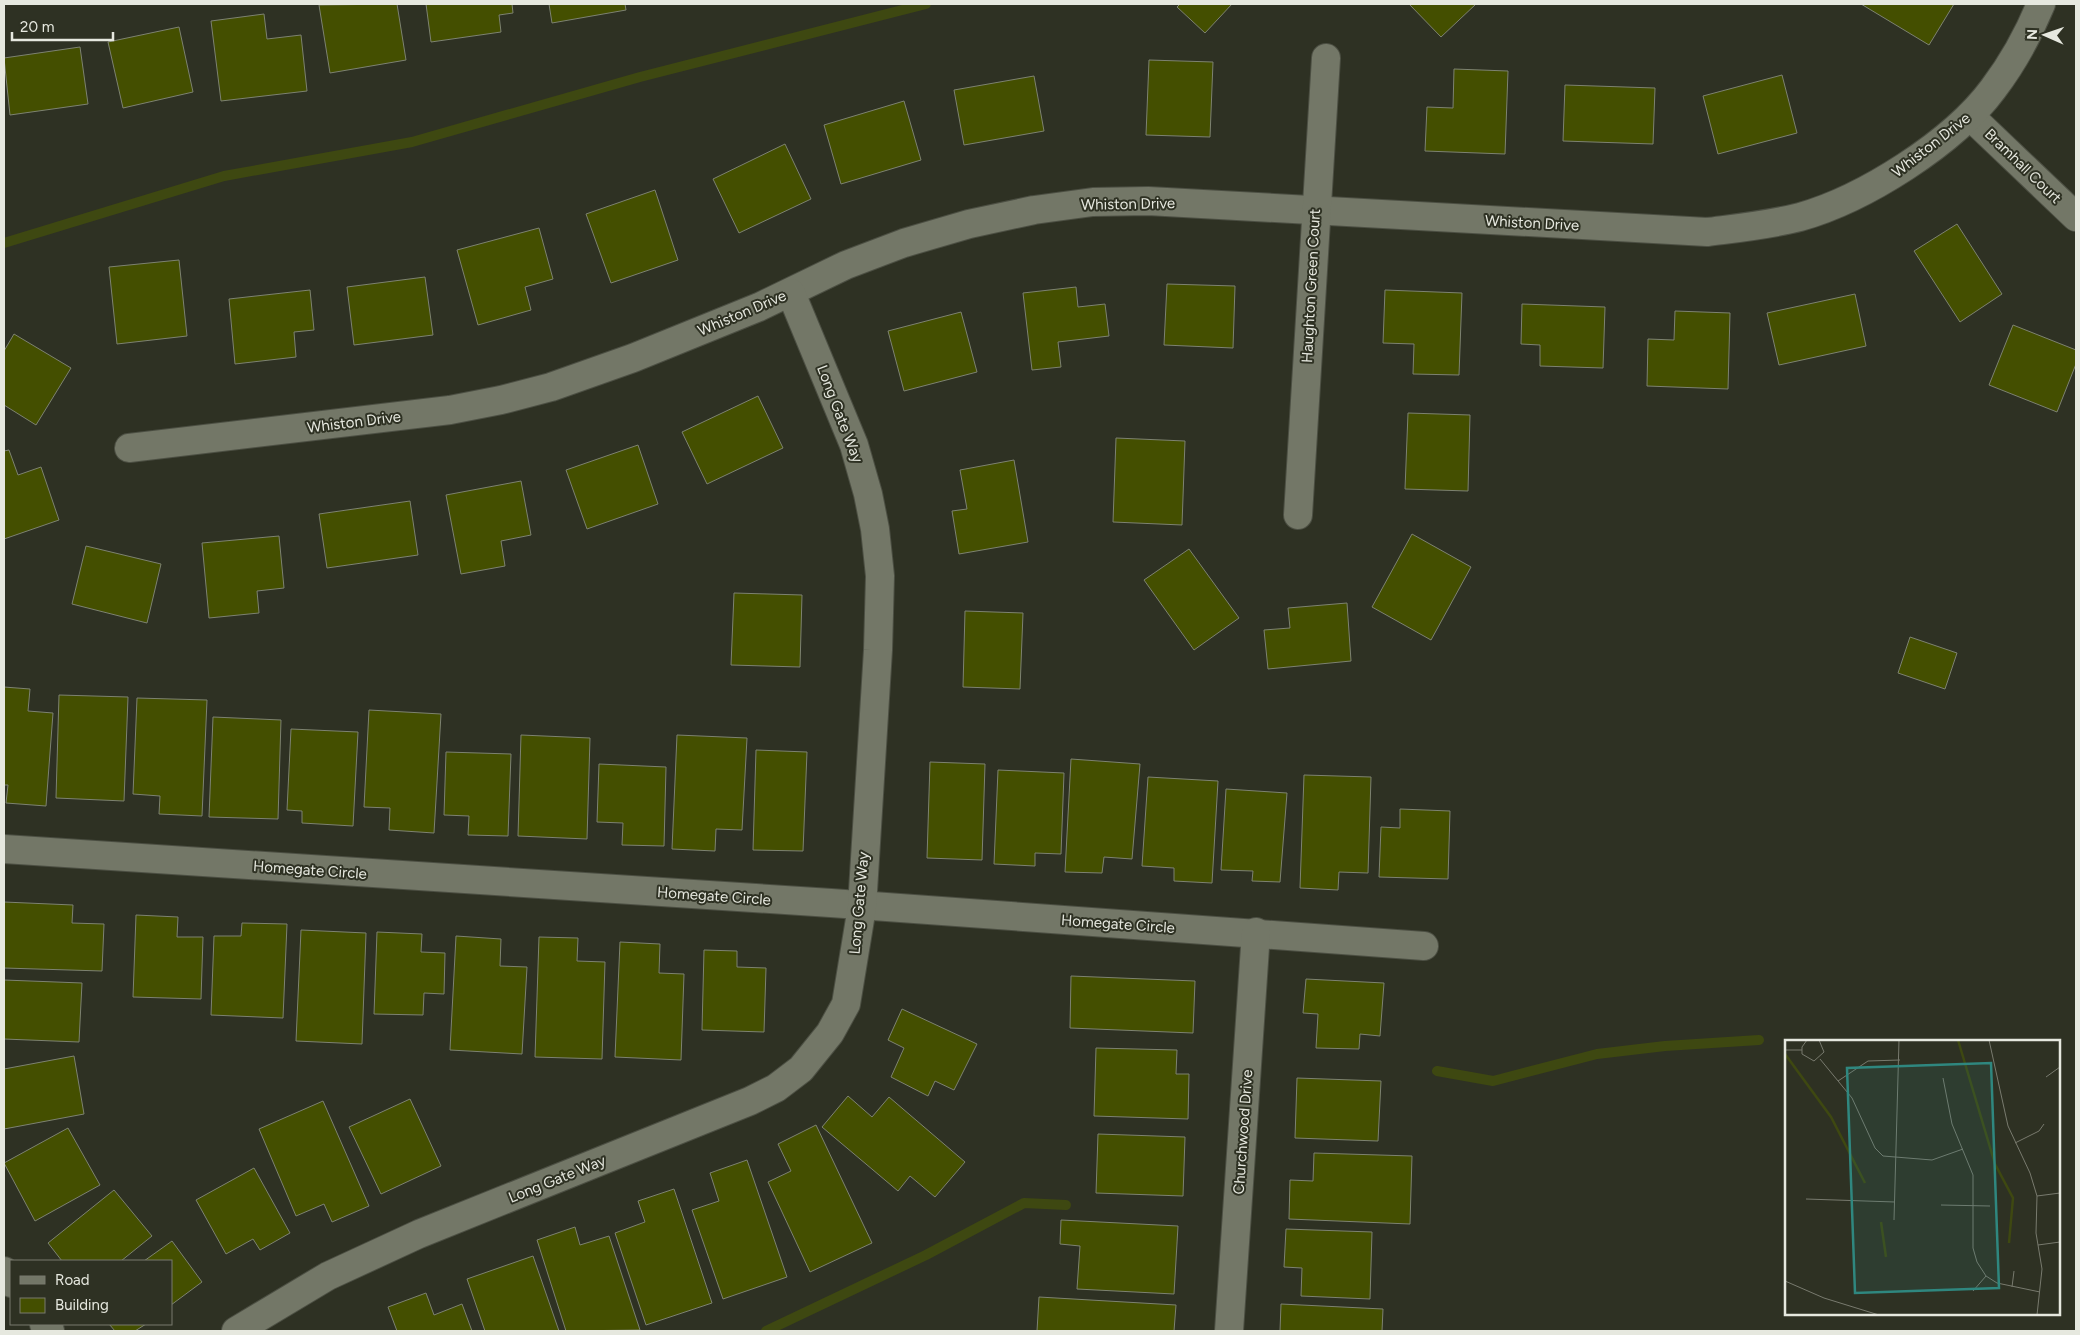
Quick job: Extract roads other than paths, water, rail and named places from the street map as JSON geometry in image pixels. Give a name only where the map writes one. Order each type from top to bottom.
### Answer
[{"type":"street","name":"Whiston Drive","points":[[129,448],[450,410],[501,400],[551,387],[633,358],[790,293],[846,265],[904,243],[969,224],[1034,210],[1094,202],[1148,201],[1706,232],[1754,226],[1801,217],[1882,182],[1970,116],[1998,82],[2035,20],[2041,4]]},
{"type":"street","name":"Haughton Green Court","points":[[1298,515],[1315,211],[1326,58]]},
{"type":"street","name":"Bramhall Court","points":[[1970,116],[2076,217]]},
{"type":"street","name":"Long Gate Way","points":[[236,1331],[328,1276],[419,1234],[741,1105],[776,1088],[801,1069],[816,1052],[830,1033],[846,1004],[862,907],[878,650],[880,576],[875,530],[854,445],[790,293]]},
{"type":"street","name":"Homegate Circle","points":[[4,849],[1256,932],[1424,946]]},
{"type":"street","name":"Churchwood Drive","points":[[1229,1331],[1256,932]]},
{"type":"waterway","points":[[4,243],[224,176],[412,142],[640,77],[926,4]]},
{"type":"waterway","points":[[1437,1071],[1493,1081],[1597,1054],[1665,1046],[1759,1040]]},
{"type":"waterway","points":[[766,1331],[926,1255],[1024,1203],[1066,1205]]}]
